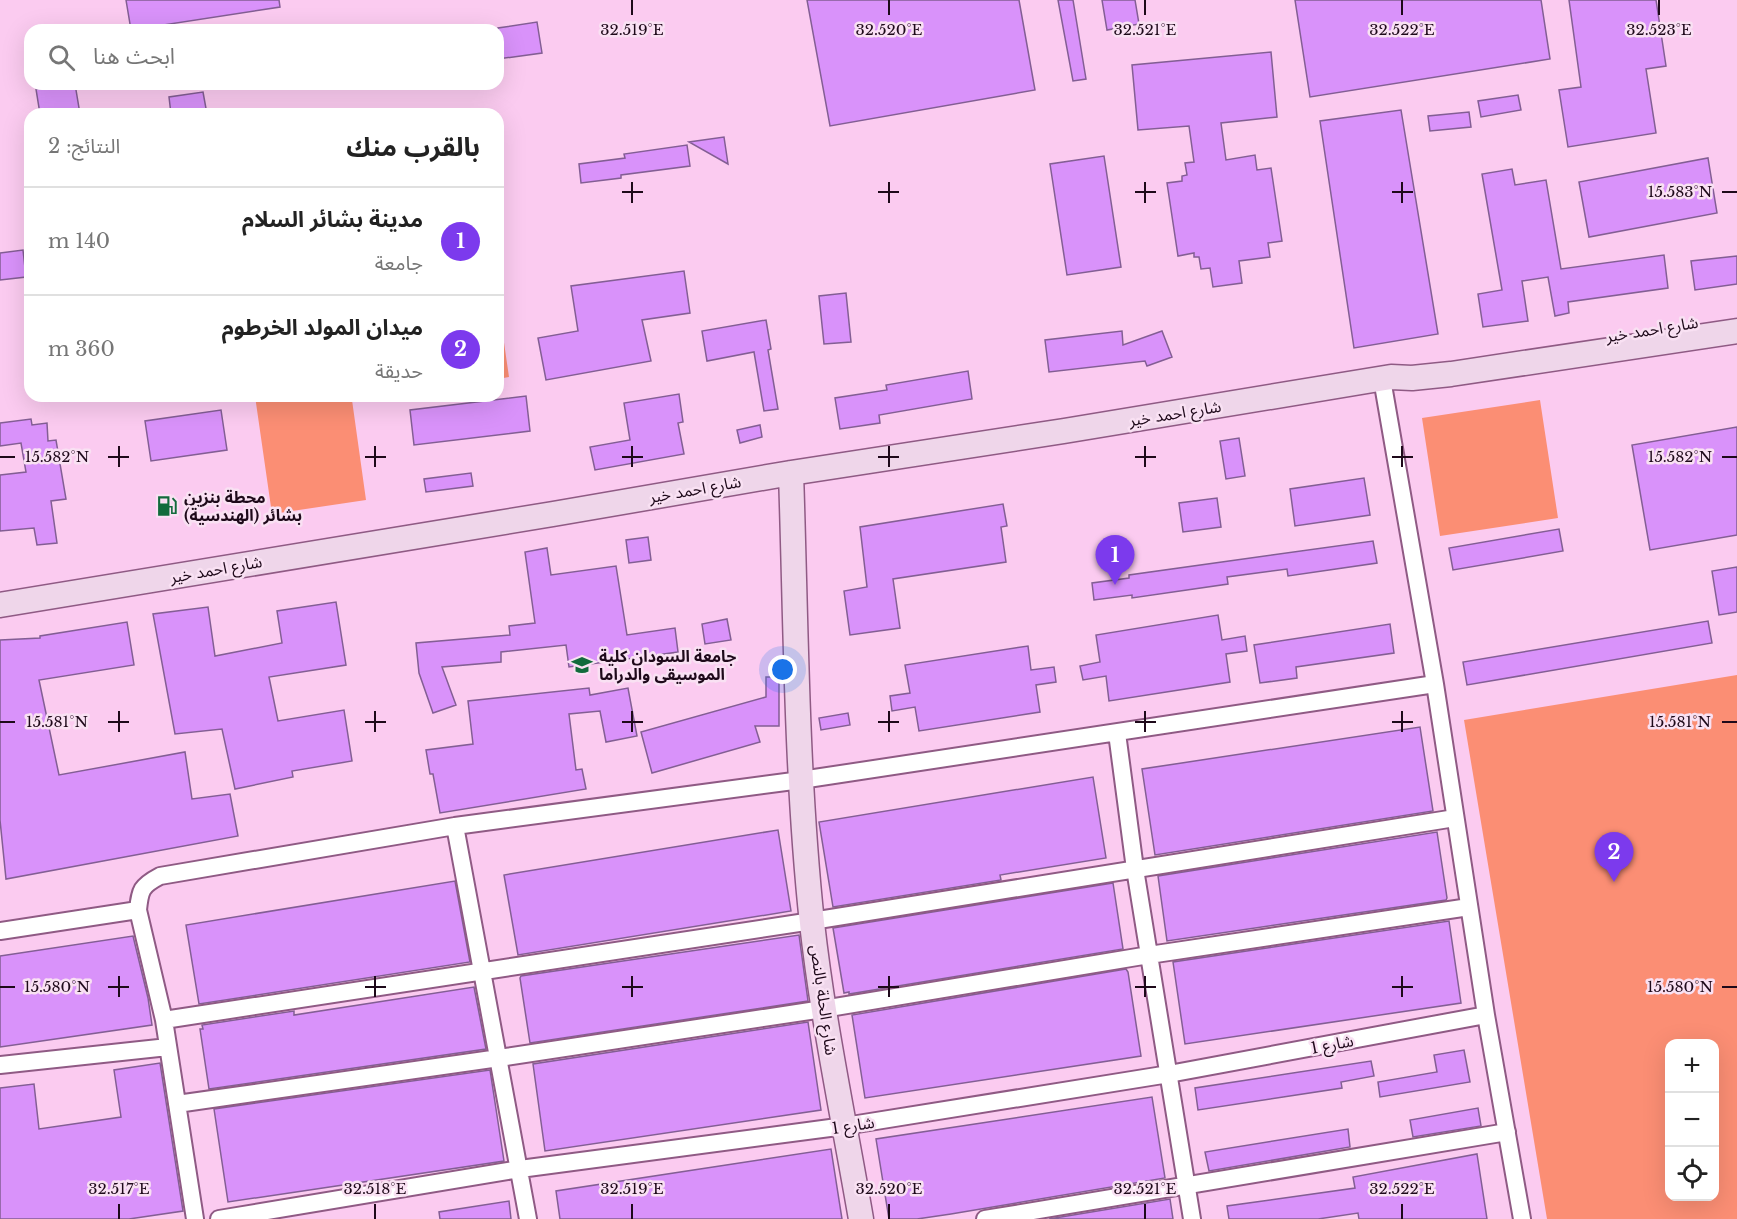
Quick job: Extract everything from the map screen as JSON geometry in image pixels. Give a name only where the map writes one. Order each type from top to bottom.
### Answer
[{"type":"main road","name":"شارع احمد خير","points":[[1387,378],[1411,368],[1439,362],[1737,315]]},
{"type":"main road","name":"شارع احمد خير","points":[[0,605],[791,473],[1387,378],[1451,374],[1737,331]]},
{"type":"main road","name":"شارع الحلة بالنص","points":[[791,473],[801,780],[812,921],[823,1009],[861,1219]]},
{"type":"street","points":[[1387,378],[1486,1015],[1522,1219]]},
{"type":"street","points":[[195,1219],[164,1020],[138,910],[140,891],[148,882],[160,876],[455,826],[801,780],[1435,684]]},
{"type":"street","points":[[1117,733],[1135,869],[1192,1219]]},
{"type":"street","points":[[164,1020],[812,921],[1455,818]]},
{"type":"street","points":[[455,826],[528,1219]]},
{"type":"street","points":[[177,1104],[823,1009],[1149,955],[1469,907]]},
{"type":"street","points":[[0,931],[138,910]]},
{"type":"street","name":"شارع 1","points":[[219,1219],[520,1169],[845,1126],[1169,1074],[1486,1015]]},
{"type":"street","points":[[0,1065],[168,1047]]},
{"type":"street","points":[[985,1219],[1507,1132]]},
{"type":"shaded area","points":[[504,342],[509,377],[504,378]]},
{"type":"shaded area","points":[[1540,400],[1558,518],[1440,536],[1422,418]]},
{"type":"shaded area","points":[[256,402],[352,402],[366,500],[272,514]]},
{"type":"shaded area","points":[[1737,675],[1737,1219],[1547,1219],[1464,720]]},
{"type":"building","points":[[126,0],[279,0],[280,7],[170,24],[130,24]]},
{"type":"building","points":[[807,0],[1019,0],[1035,90],[830,126]]},
{"type":"building","points":[[1058,0],[1073,0],[1086,79],[1073,81]]},
{"type":"building","points":[[1102,0],[1135,0],[1139,24],[1107,30]]},
{"type":"building","points":[[1295,0],[1541,0],[1550,59],[1310,97]]},
{"type":"building","points":[[1569,0],[1656,0],[1666,66],[1646,69],[1656,133],[1568,147],[1559,90],[1581,87]]},
{"type":"building","points":[[537,22],[542,53],[504,58],[504,27]]},
{"type":"building","points":[[1271,52],[1277,117],[1221,123],[1226,160],[1255,155],[1257,170],[1271,168],[1282,241],[1268,243],[1270,257],[1239,261],[1242,283],[1213,287],[1210,268],[1201,269],[1199,257],[1194,257],[1194,253],[1178,256],[1167,183],[1182,181],[1182,176],[1187,175],[1185,163],[1194,162],[1189,126],[1138,130],[1132,65]]},
{"type":"building","points":[[36,90],[76,90],[79,108],[39,108]]},
{"type":"building","points":[[203,92],[206,108],[170,108],[169,97]]},
{"type":"building","points":[[1518,95],[1521,110],[1481,117],[1478,101]]},
{"type":"building","points":[[1401,110],[1438,334],[1354,348],[1320,121]]},
{"type":"building","points":[[1469,112],[1471,127],[1430,131],[1428,116]]},
{"type":"building","points":[[724,137],[728,164],[689,142]]},
{"type":"building","points":[[687,145],[690,166],[581,183],[579,164],[625,158],[624,154]]},
{"type":"building","points":[[1104,156],[1121,267],[1067,275],[1050,164]]},
{"type":"building","points":[[1708,158],[1717,213],[1589,237],[1579,182]]},
{"type":"building","points":[[1512,169],[1515,185],[1546,180],[1561,269],[1664,255],[1668,288],[1568,302],[1569,313],[1555,316],[1548,277],[1522,281],[1528,321],[1483,327],[1478,294],[1502,290],[1482,174]]},
{"type":"building","points":[[23,250],[24,277],[0,280],[0,253]]},
{"type":"building","points":[[1737,256],[1737,284],[1695,290],[1691,261]]},
{"type":"building","points":[[684,271],[690,313],[642,320],[651,361],[546,380],[538,338],[578,331],[571,286]]},
{"type":"building","points":[[846,293],[851,342],[824,344],[819,296]]},
{"type":"building","points":[[766,320],[771,349],[768,350],[778,409],[764,411],[754,352],[707,361],[702,331]]},
{"type":"building","points":[[1122,331],[1123,345],[1162,331],[1172,357],[1147,366],[1145,361],[1049,372],[1045,340]]},
{"type":"building","points":[[968,371],[972,399],[879,415],[880,423],[840,429],[835,398],[887,390],[886,385]]},
{"type":"building","points":[[679,394],[683,422],[678,423],[684,454],[595,470],[590,447],[630,440],[624,403]]},
{"type":"building","points":[[526,396],[530,431],[414,445],[410,410],[476,402],[504,402],[504,399]]},
{"type":"building","points":[[221,410],[227,450],[151,461],[145,421]]},
{"type":"building","points":[[31,419],[32,425],[47,423],[48,441],[56,440],[66,499],[51,501],[57,543],[37,545],[34,528],[0,531],[0,475],[26,472],[21,443],[0,446],[0,423]]},
{"type":"building","points":[[760,425],[762,437],[740,443],[737,430]]},
{"type":"building","points":[[1737,427],[1737,535],[1650,550],[1632,445]]},
{"type":"building","points":[[1239,438],[1245,476],[1226,479],[1220,441]]},
{"type":"building","points":[[471,473],[473,486],[426,492],[424,479]]},
{"type":"building","points":[[1364,478],[1370,515],[1295,526],[1290,489]]},
{"type":"building","points":[[1217,498],[1221,527],[1183,532],[1179,503]]},
{"type":"building","points":[[1003,504],[1007,526],[1001,527],[1006,562],[893,579],[900,628],[850,635],[844,591],[867,587],[860,527]]},
{"type":"building","points":[[1559,529],[1563,551],[1453,570],[1449,548]]},
{"type":"building","points":[[648,537],[651,560],[629,563],[626,540]]},
{"type":"building","points":[[1373,541],[1377,563],[1288,576],[1287,569],[1227,577],[1228,584],[1132,598],[1132,595],[1094,600],[1092,583],[1129,578],[1129,575]]},
{"type":"building","points":[[547,548],[551,575],[616,566],[627,635],[675,628],[678,652],[569,667],[566,645],[501,652],[501,662],[442,667],[456,705],[433,713],[419,673],[416,643],[510,635],[509,626],[535,623],[525,552]]},
{"type":"building","points":[[1737,567],[1737,612],[1719,615],[1712,571]]},
{"type":"building","points":[[336,602],[346,665],[269,677],[278,721],[344,710],[352,761],[292,771],[293,777],[235,789],[222,729],[175,734],[153,614],[208,607],[215,656],[282,643],[277,611]]},
{"type":"building","points":[[1218,615],[1222,640],[1245,636],[1247,651],[1226,654],[1230,682],[1109,701],[1106,676],[1083,680],[1080,666],[1100,662],[1096,635]]},
{"type":"building","points":[[727,619],[731,640],[705,644],[702,624]]},
{"type":"building","points":[[1708,621],[1712,643],[1467,685],[1463,662]]},
{"type":"building","points":[[127,622],[134,665],[39,680],[59,775],[185,752],[192,799],[230,794],[238,836],[6,879],[0,820],[0,640],[40,638],[40,636]]},
{"type":"building","points":[[1390,624],[1394,653],[1296,667],[1297,678],[1260,683],[1254,645]]},
{"type":"building","points":[[1028,646],[1031,670],[1054,667],[1056,682],[1036,685],[1040,712],[919,731],[915,707],[892,711],[890,696],[910,693],[905,665]]},
{"type":"building","points":[[766,677],[779,677],[779,726],[755,726],[760,742],[652,773],[641,732],[766,697]]},
{"type":"building","points":[[589,688],[590,695],[628,688],[637,736],[606,742],[600,711],[569,714],[576,770],[582,769],[586,789],[440,813],[426,750],[473,744],[468,701]]},
{"type":"building","points":[[848,713],[850,725],[821,730],[819,718]]},
{"type":"building","points":[[1420,727],[1433,811],[1155,855],[1142,769]]},
{"type":"building","points":[[1093,777],[1106,858],[1000,875],[1001,880],[833,907],[819,822]]},
{"type":"building","points":[[778,830],[791,911],[518,955],[504,875]]},
{"type":"building","points":[[1437,832],[1446,900],[1167,941],[1158,876]]},
{"type":"building","points":[[455,881],[470,962],[199,1004],[186,925]]},
{"type":"building","points":[[1113,883],[1123,949],[844,993],[833,928]]},
{"type":"building","points":[[1449,921],[1461,1003],[1185,1044],[1173,962]]},
{"type":"building","points":[[799,935],[808,1001],[530,1043],[521,976]]},
{"type":"building","points":[[133,936],[152,1025],[0,1047],[0,956]]},
{"type":"building","points":[[1126,969],[1141,1056],[865,1098],[852,1015]]},
{"type":"building","points":[[474,987],[486,1049],[209,1089],[200,1029],[203,1029],[202,1025],[294,1011],[294,1015]]},
{"type":"building","points":[[808,1022],[821,1110],[545,1151],[533,1064]]},
{"type":"building","points":[[1464,1050],[1470,1082],[1380,1097],[1378,1082],[1437,1072],[1434,1055]]},
{"type":"building","points":[[1371,1061],[1374,1076],[1341,1082],[1342,1088],[1198,1110],[1195,1088]]},
{"type":"building","points":[[160,1063],[183,1211],[129,1219],[0,1219],[0,1088],[34,1084],[39,1129],[121,1117],[114,1070]]},
{"type":"building","points":[[490,1070],[504,1161],[228,1202],[214,1109]]},
{"type":"building","points":[[1152,1097],[1165,1178],[951,1214],[917,1219],[889,1219],[876,1139]]},
{"type":"building","points":[[1478,1108],[1481,1126],[1413,1137],[1410,1120]]},
{"type":"building","points":[[1348,1129],[1350,1147],[1209,1171],[1205,1152]]},
{"type":"building","points":[[831,1149],[842,1219],[560,1219],[556,1191]]},
{"type":"building","points":[[1477,1154],[1487,1219],[1359,1219],[1358,1213],[1318,1219],[1229,1219],[1227,1206],[1355,1188],[1353,1177]]},
{"type":"building","points":[[1170,1199],[1173,1219],[1049,1219]]},
{"type":"building","points":[[509,1201],[511,1219],[440,1219],[439,1212]]},
{"type":"place","name":"محطة بنزين بشائر (الهندسية)","points":[[167,506]]},
{"type":"place","name":"مدينة بشائر السلام","points":[[1115,585]]},
{"type":"place","name":"جامعة السودان كلية الموسيقى والدراما","points":[[582,665]]},
{"type":"place","name":"ميدان المولد الخرطوم","points":[[1614,882]]}]
